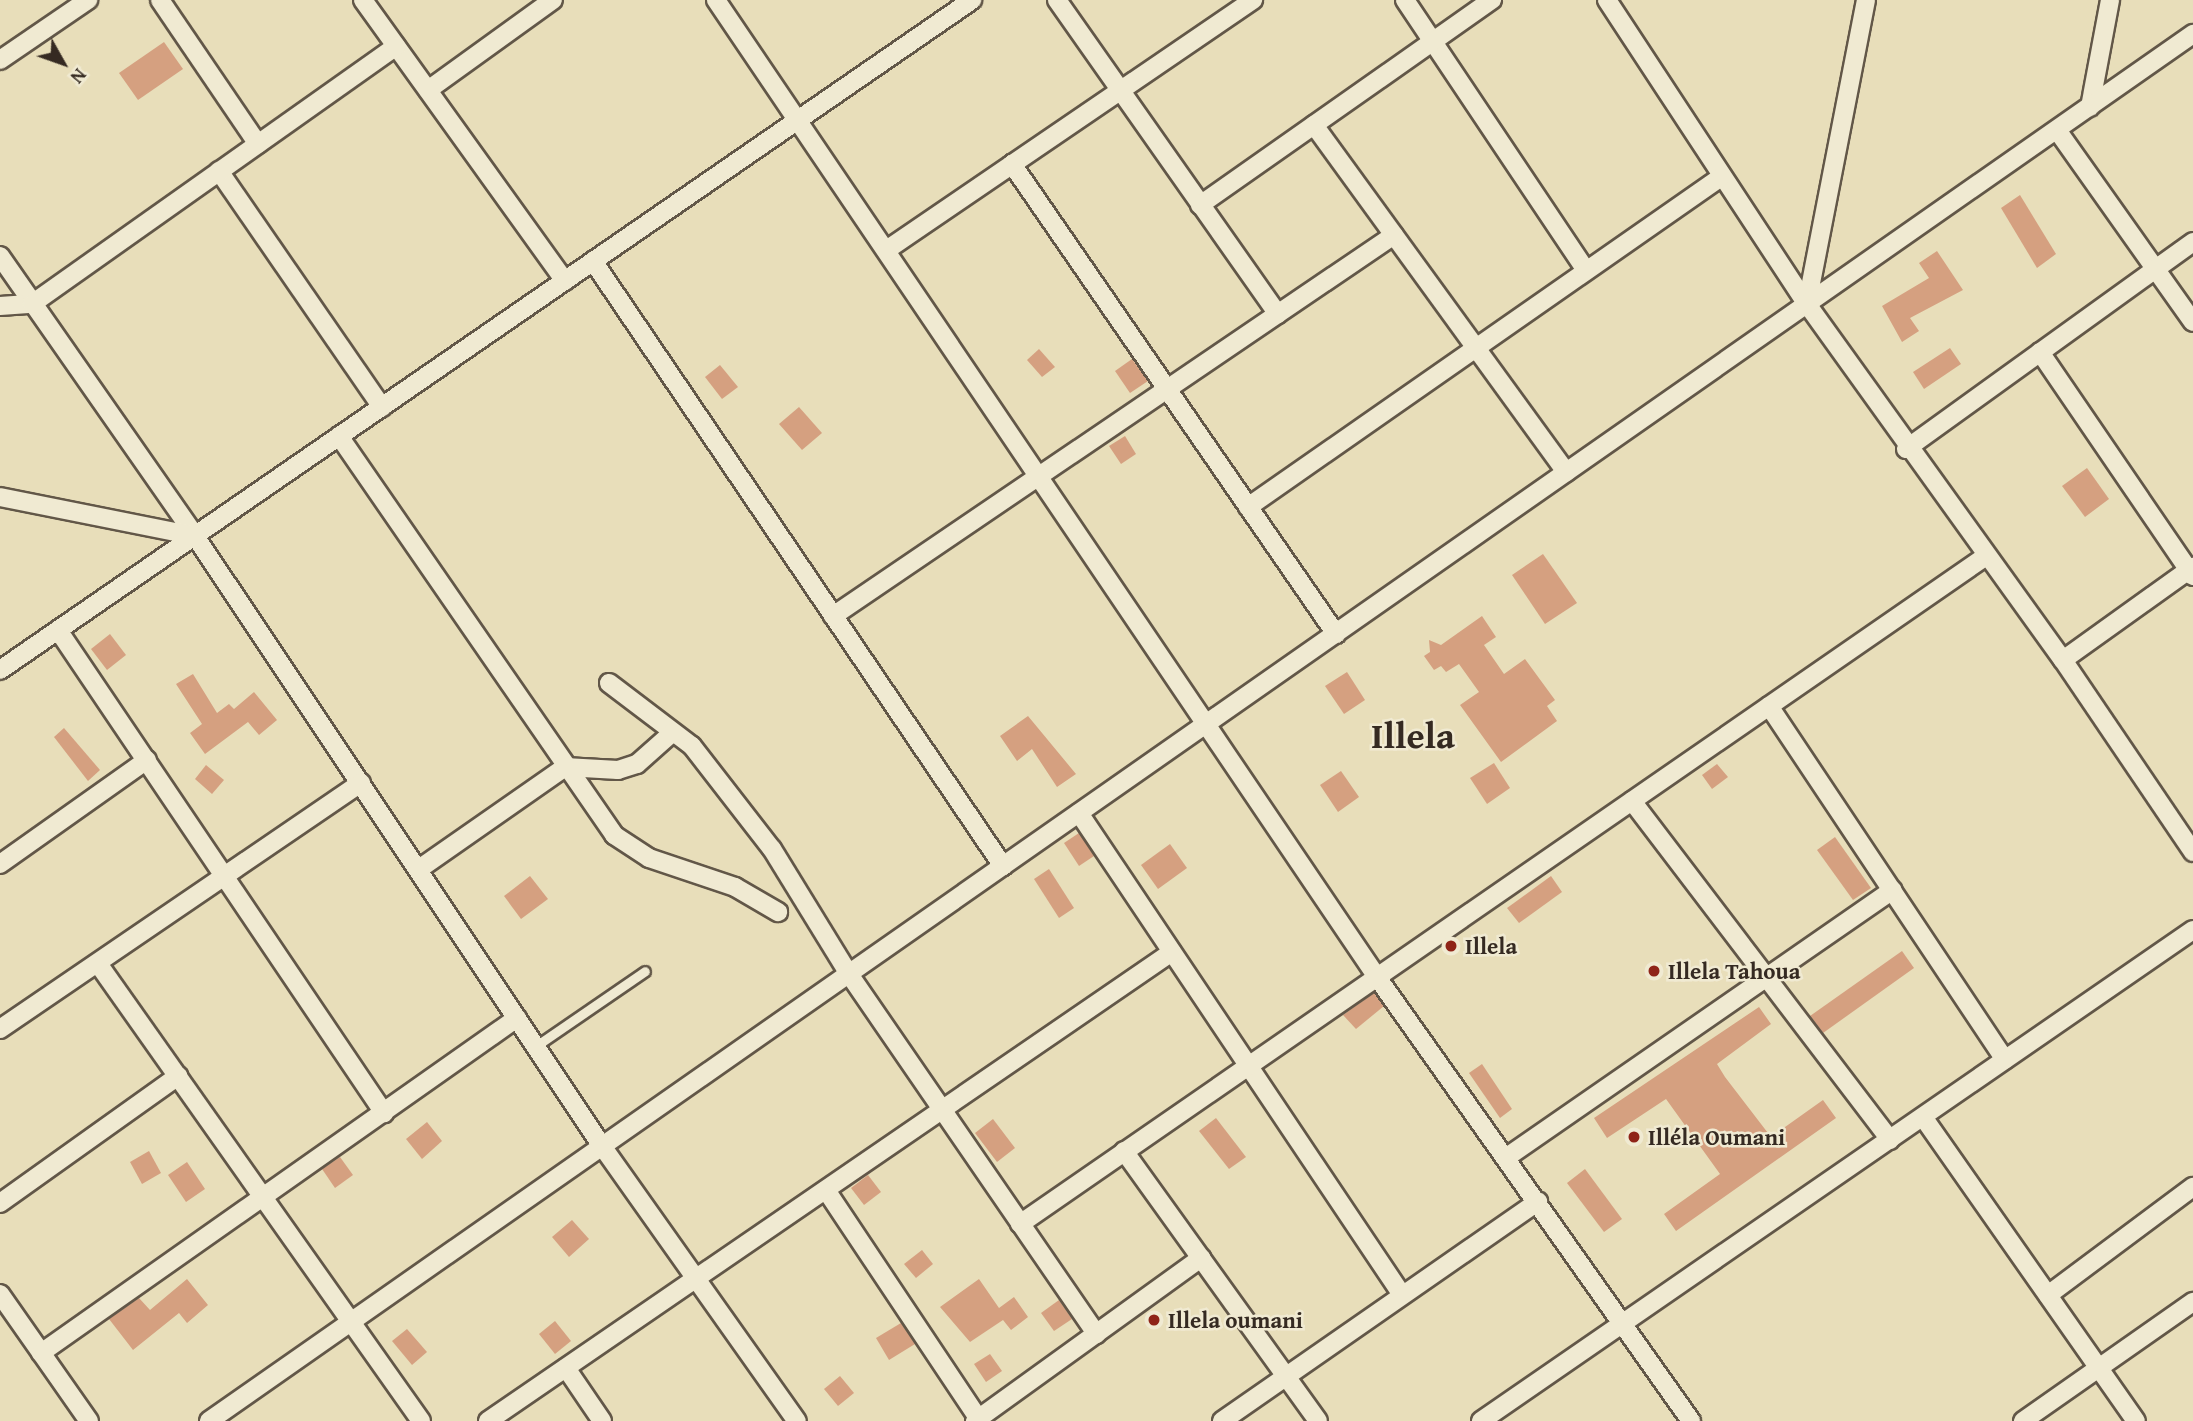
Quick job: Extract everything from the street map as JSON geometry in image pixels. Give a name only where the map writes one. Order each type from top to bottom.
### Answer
[{"type":"street","points":[[0,60],[88,0]]},
{"type":"street","points":[[363,0],[565,281]]},
{"type":"street","points":[[428,90],[553,0]]},
{"type":"street","points":[[716,0],[888,249],[1377,977],[1625,1323],[1691,1421]]},
{"type":"street","points":[[0,670],[972,0]]},
{"type":"street","points":[[1057,0],[1278,314]]},
{"type":"street","points":[[888,249],[1253,0]]},
{"type":"street","points":[[1405,0],[1585,269]]},
{"type":"street","points":[[1200,205],[1492,0]]},
{"type":"street","points":[[1607,0],[1721,177],[1906,449],[2063,660],[2193,852]]},
{"type":"street","points":[[1807,304],[1866,0]]},
{"type":"street","points":[[2090,107],[2110,0]]},
{"type":"street","points":[[164,2],[258,144]]},
{"type":"street","points":[[209,1421],[2193,34]]},
{"type":"street","points":[[0,306],[32,304],[396,46]]},
{"type":"street","points":[[1314,125],[1566,472]]},
{"type":"street","points":[[2057,130],[2193,322]]},
{"type":"street","points":[[1012,164],[1336,634]]},
{"type":"street","points":[[219,171],[382,407]]},
{"type":"street","points":[[1248,507],[1585,269],[1721,177]]},
{"type":"street","points":[[834,616],[1394,235]]},
{"type":"street","points":[[1906,449],[2193,242]]},
{"type":"street","points":[[0,256],[195,536],[602,1146],[797,1421]]},
{"type":"street","points":[[593,261],[1003,866]]},
{"type":"street","points":[[2040,352],[2192,571],[2063,660]]},
{"type":"street","points":[[339,436],[614,835],[649,858],[735,887],[778,912]]},
{"type":"street","points":[[0,497],[195,536]]},
{"type":"street","points":[[1020,1224],[1986,556]]},
{"type":"street","points":[[58,630],[384,1113]]},
{"type":"street","points":[[609,683],[692,746],[772,849],[849,974],[1096,1334]]},
{"type":"street","points":[[1769,706],[2005,1060]]},
{"type":"street","points":[[419,869],[565,767],[618,769],[637,764],[673,732]]},
{"type":"street","points":[[0,864],[147,760]]},
{"type":"street","points":[[0,1029],[99,965],[361,783]]},
{"type":"street","points":[[1632,801],[1889,1140]]},
{"type":"street","points":[[1079,813],[1402,1295]]},
{"type":"street","points":[[1507,1157],[1892,890]]},
{"type":"street","points":[[1481,1421],[2193,930]]},
{"type":"street","points":[[488,1421],[1172,952]]},
{"type":"street","points":[[99,965],[421,1421]]},
{"type":"street","points":[[41,1353],[265,1198],[517,1018]]},
{"type":"street","points":[[0,1203],[178,1076]]},
{"type":"street","points":[[1923,1117],[2136,1421]]},
{"type":"street","points":[[1124,1151],[1318,1421]]},
{"type":"street","points":[[2048,1295],[2193,1187]]},
{"type":"street","points":[[825,1189],[978,1420],[1201,1258]]},
{"type":"street","points":[[1222,1421],[1538,1200]]},
{"type":"street","points":[[0,1294],[89,1421]]},
{"type":"street","points":[[2023,1421],[2193,1302]]},
{"type":"street","points":[[566,1368],[602,1421]]},
{"type":"lane","points":[[536,1046],[645,971]]},
{"type":"building","points":[[164,42],[183,69],[138,100],[119,73]]},
{"type":"building","points":[[2020,195],[2056,254],[2037,268],[2001,208]]},
{"type":"building","points":[[1937,251],[1963,290],[1910,318],[1919,331],[1902,342],[1882,306],[1929,278],[1919,263]]},
{"type":"building","points":[[1950,348],[1961,364],[1924,389],[1913,372]]},
{"type":"building","points":[[1039,349],[1055,367],[1042,377],[1027,360]]},
{"type":"building","points":[[1132,359],[1148,381],[1130,393],[1115,371]]},
{"type":"building","points":[[720,365],[738,387],[722,399],[705,377]]},
{"type":"building","points":[[799,407],[822,433],[802,450],[779,424]]},
{"type":"building","points":[[1125,436],[1136,454],[1121,464],[1109,446]]},
{"type":"building","points":[[2087,468],[2109,499],[2085,517],[2062,486]]},
{"type":"building","points":[[1543,554],[1577,603],[1545,624],[1512,575]]},
{"type":"building","points":[[1482,616],[1496,637],[1484,645],[1504,674],[1525,659],[1555,700],[1547,706],[1557,721],[1501,762],[1460,705],[1479,692],[1459,664],[1446,672],[1441,666],[1434,670],[1424,656],[1430,652],[1429,640],[1441,645]]},
{"type":"building","points":[[110,634],[126,655],[107,670],[91,649]]},
{"type":"building","points":[[1347,672],[1365,700],[1344,714],[1325,686]]},
{"type":"building","points":[[193,674],[217,713],[229,704],[234,709],[254,692],[277,720],[259,735],[248,722],[205,754],[190,733],[202,724],[176,684]]},
{"type":"building","points":[[1028,716],[1076,774],[1057,787],[1032,749],[1017,761],[1000,736]]},
{"type":"building","points":[[64,728],[100,770],[88,781],[54,737]]},
{"type":"building","points":[[1494,763],[1510,788],[1487,804],[1470,778]]},
{"type":"building","points":[[1717,764],[1728,777],[1712,789],[1702,775]]},
{"type":"building","points":[[206,765],[224,780],[212,794],[195,779]]},
{"type":"building","points":[[1341,771],[1359,797],[1338,812],[1320,785]]},
{"type":"building","points":[[1079,833],[1094,856],[1079,866],[1064,843]]},
{"type":"building","points":[[1835,837],[1871,888],[1853,900],[1817,850]]},
{"type":"building","points":[[1170,844],[1187,868],[1158,889],[1141,865]]},
{"type":"building","points":[[1049,869],[1074,908],[1059,918],[1034,879]]},
{"type":"building","points":[[530,876],[548,899],[521,919],[504,896]]},
{"type":"building","points":[[1551,876],[1562,892],[1519,923],[1507,908]]},
{"type":"building","points":[[1902,951],[1914,968],[1823,1033],[1810,1016]]},
{"type":"building","points":[[1374,993],[1384,1006],[1356,1029],[1343,1015]]},
{"type":"building","points":[[1759,1007],[1771,1024],[1717,1064],[1725,1077],[1771,1137],[1823,1100],[1836,1118],[1676,1231],[1664,1214],[1720,1174],[1666,1099],[1607,1138],[1594,1118]]},
{"type":"building","points":[[1482,1064],[1512,1109],[1500,1118],[1469,1073]]},
{"type":"building","points":[[1216,1118],[1246,1157],[1229,1169],[1199,1131]]},
{"type":"building","points":[[993,1119],[1015,1148],[997,1162],[975,1133]]},
{"type":"building","points":[[427,1122],[442,1141],[422,1159],[406,1139]]},
{"type":"building","points":[[149,1151],[161,1173],[142,1184],[130,1162]]},
{"type":"building","points":[[340,1157],[353,1175],[335,1188],[322,1169]]},
{"type":"building","points":[[187,1162],[205,1189],[186,1202],[168,1175]]},
{"type":"building","points":[[1585,1169],[1622,1219],[1604,1232],[1567,1183]]},
{"type":"building","points":[[868,1175],[881,1192],[864,1205],[851,1188]]},
{"type":"building","points":[[572,1220],[589,1239],[569,1257],[552,1237]]},
{"type":"building","points":[[922,1250],[933,1264],[916,1278],[904,1264]]},
{"type":"building","points":[[187,1279],[208,1305],[187,1323],[179,1313],[133,1350],[109,1319],[139,1298],[150,1310]]},
{"type":"building","points":[[979,1279],[999,1308],[1014,1297],[1028,1317],[1011,1330],[1003,1320],[970,1342],[940,1307]]},
{"type":"building","points":[[1059,1300],[1072,1319],[1054,1331],[1041,1313]]},
{"type":"building","points":[[555,1321],[571,1341],[555,1354],[539,1334]]},
{"type":"building","points":[[901,1323],[915,1344],[889,1360],[876,1338]]},
{"type":"building","points":[[407,1329],[427,1352],[412,1365],[392,1341]]},
{"type":"building","points":[[990,1354],[1002,1371],[986,1382],[974,1364]]},
{"type":"building","points":[[840,1376],[854,1393],[838,1406],[824,1389]]},
{"type":"place","name":"Illela","points":[[1451,946]]},
{"type":"place","name":"Illela Tahoua","points":[[1654,971]]},
{"type":"place","name":"Illéla Oumani","points":[[1634,1137]]},
{"type":"place","name":"Illela oumani","points":[[1154,1320]]},
{"type":"district","name":"Illela","points":[[1413,735]]}]
